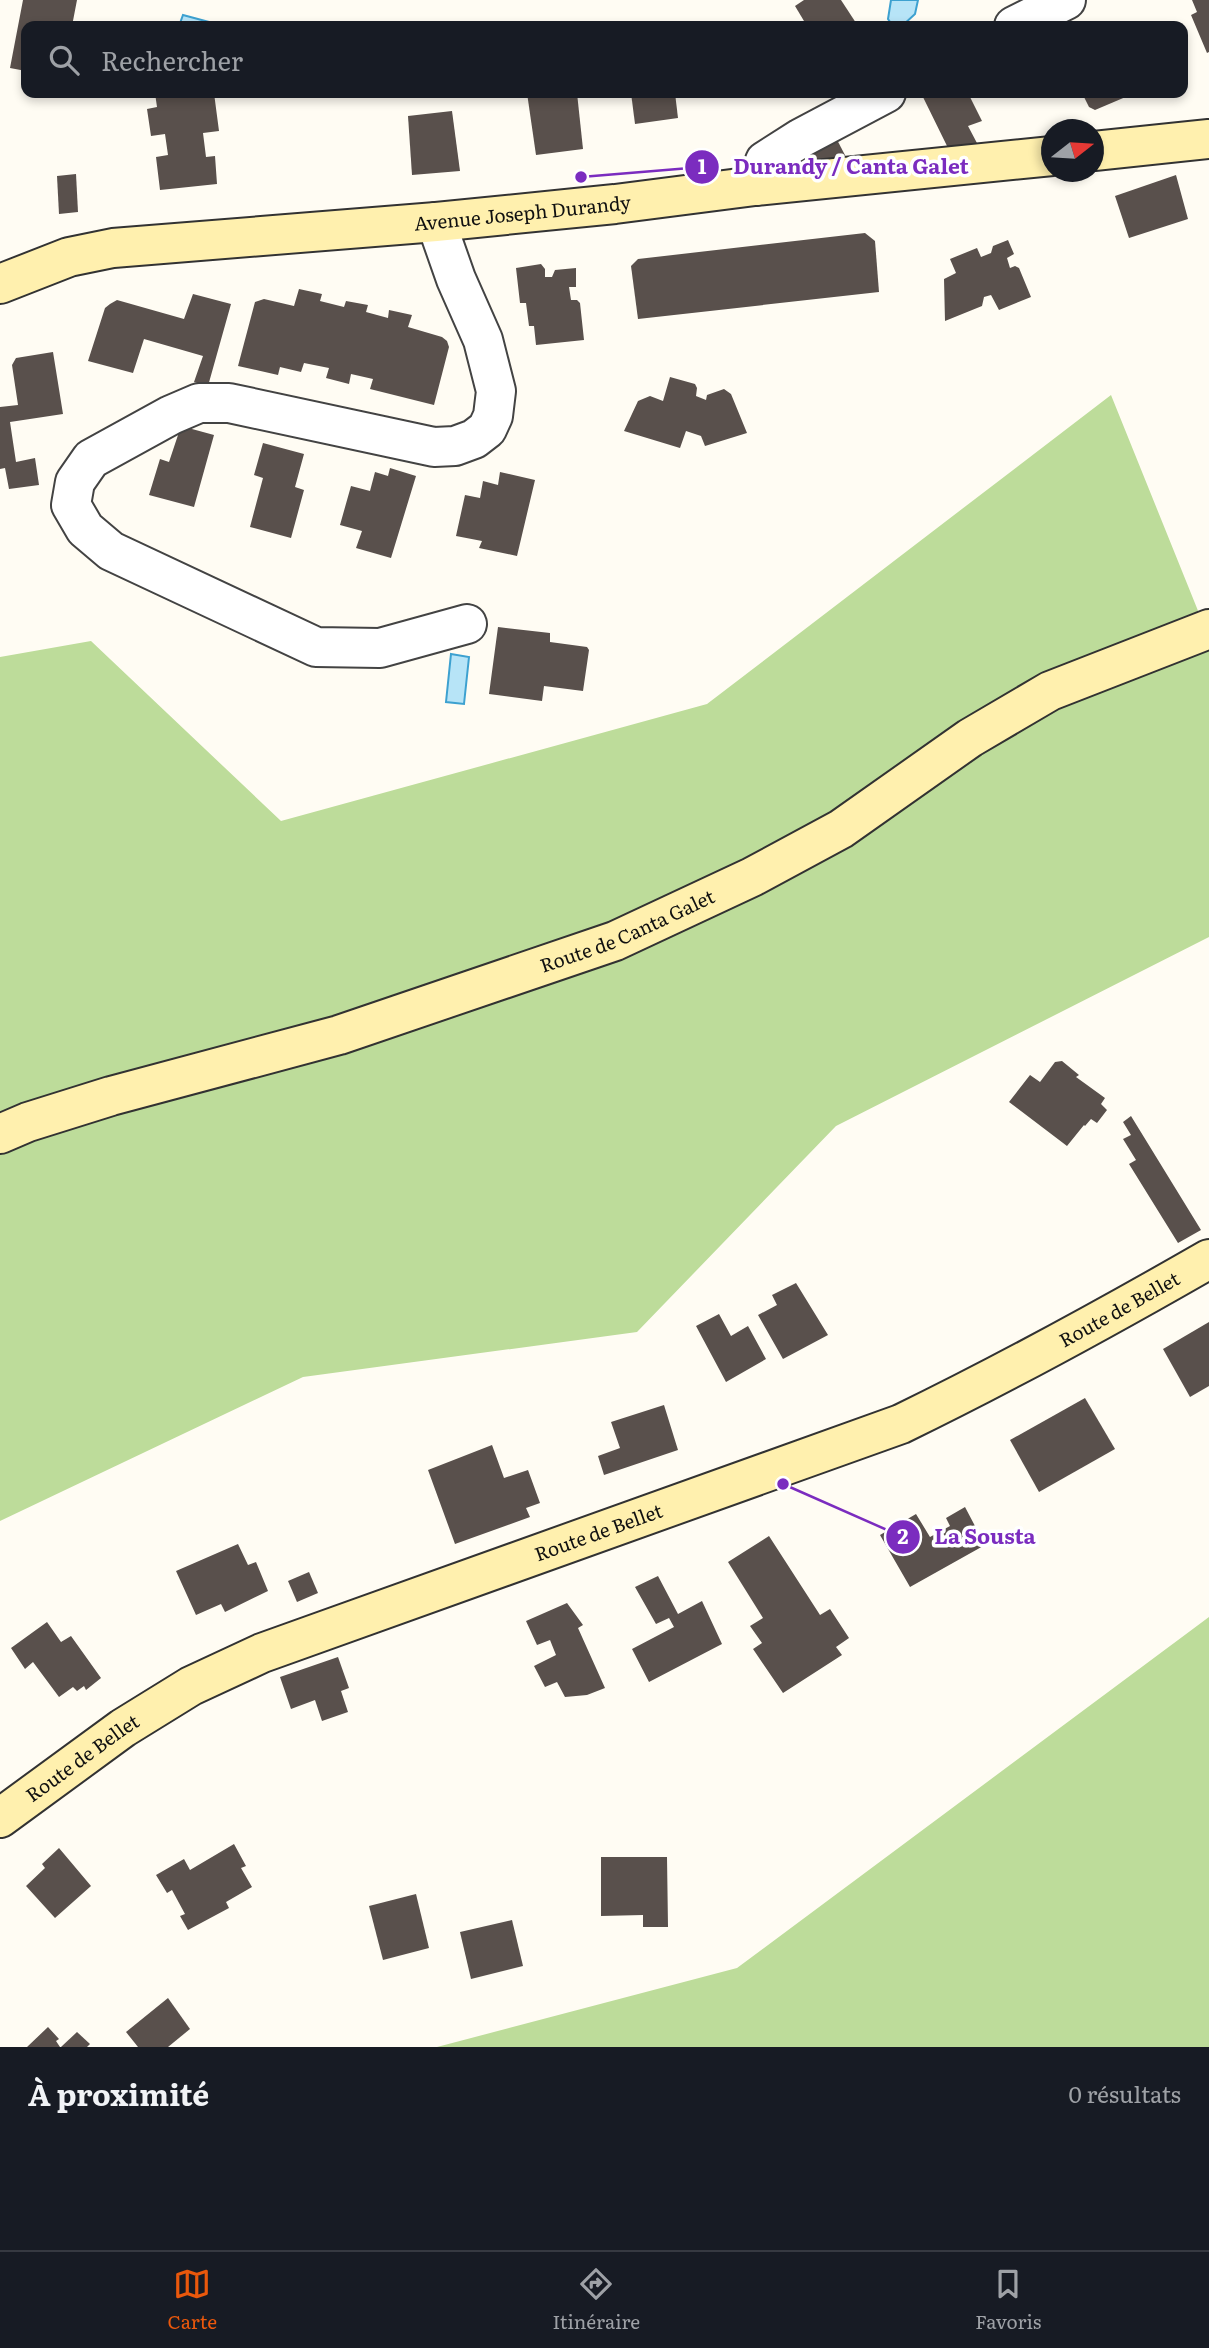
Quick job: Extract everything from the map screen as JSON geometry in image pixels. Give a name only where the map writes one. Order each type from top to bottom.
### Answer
[{"type":"street","points":[[1024,21],[1066,0]]},
{"type":"street","points":[[755,186],[765,161],[801,138],[877,98]]},
{"type":"street","points":[[1104,150],[1209,139]]},
{"type":"street","name":"Avenue Joseph Durandy","points":[[0,284],[69,257],[113,248],[436,222],[1041,157]]},
{"type":"street","points":[[436,222],[456,279],[483,340],[496,391],[493,416],[486,429],[474,439],[455,446],[434,447],[229,403],[199,403],[171,415],[91,459],[75,482],[71,505],[85,528],[111,551],[316,647],[380,648],[467,624]]},
{"type":"street","name":"Route de Canta Galet","points":[[0,1134],[28,1122],[110,1096],[340,1035],[615,941],[752,877],[841,829],[970,738],[1050,691],[1209,629]]},
{"type":"street","name":"Route de Bellet","points":[[0,1818],[122,1728],[191,1686],[250,1659],[901,1424],[1090,1328],[1209,1259]]},
{"type":"green space","points":[[1111,395],[1209,638],[1209,937],[836,1126],[637,1332],[303,1377],[0,1521],[0,657],[91,641],[281,821],[707,704]]},
{"type":"green space","points":[[1209,1617],[1209,2047],[437,2047],[737,1968]]},
{"type":"water","points":[[891,0],[918,0],[915,14],[907,21],[888,19]]},
{"type":"water","points":[[183,15],[205,21],[181,21]]},
{"type":"water","points":[[451,654],[469,657],[464,704],[446,702]]},
{"type":"building","points":[[23,0],[77,0],[73,21],[21,21],[21,70],[10,68]]},
{"type":"building","points":[[804,0],[841,0],[855,21],[804,21],[795,6]]},
{"type":"building","points":[[1192,0],[1209,0],[1207,53],[1191,15],[1197,12]]},
{"type":"building","points":[[156,98],[215,98],[219,131],[203,133],[206,157],[215,156],[217,184],[160,190],[156,157],[168,155],[165,134],[151,136],[147,109],[157,107]]},
{"type":"building","points":[[528,98],[578,98],[583,149],[536,155]]},
{"type":"building","points":[[632,98],[676,98],[678,118],[635,124]]},
{"type":"building","points":[[923,98],[970,98],[982,121],[968,126],[978,145],[948,148]]},
{"type":"building","points":[[1084,98],[1123,98],[1095,110],[1089,107]]},
{"type":"building","points":[[452,111],[460,171],[412,175],[408,116]]},
{"type":"building","points":[[833,132],[847,159],[812,162],[804,147]]},
{"type":"building","points":[[76,174],[78,212],[59,214],[57,176]]},
{"type":"building","points":[[1176,175],[1188,219],[1129,238],[1115,196]]},
{"type":"building","points":[[865,233],[875,241],[879,292],[638,319],[631,266],[638,259]]},
{"type":"building","points":[[1008,240],[1014,254],[1007,258],[1010,268],[1019,268],[1031,297],[999,310],[991,295],[984,297],[982,306],[945,321],[944,279],[956,273],[950,259],[977,248],[981,257],[991,253],[993,246]]},
{"type":"building","points":[[541,264],[545,269],[545,277],[552,277],[555,270],[576,268],[576,287],[569,287],[571,300],[580,303],[584,340],[536,345],[534,326],[529,326],[526,303],[520,303],[516,268]]},
{"type":"building","points":[[299,289],[322,294],[320,301],[344,307],[346,301],[368,305],[366,312],[388,318],[389,310],[412,315],[408,327],[447,341],[449,347],[434,405],[370,389],[373,379],[351,374],[349,384],[326,378],[329,368],[304,363],[301,372],[280,367],[278,375],[238,366],[255,302],[264,299],[294,306]]},
{"type":"building","points":[[193,294],[231,304],[208,386],[194,382],[203,356],[144,339],[133,373],[88,361],[105,308],[110,304],[117,300],[184,319]]},
{"type":"building","points":[[53,352],[63,414],[10,422],[16,462],[35,458],[39,485],[9,489],[5,468],[0,469],[0,407],[18,405],[12,365],[16,358]]},
{"type":"building","points":[[670,377],[695,384],[696,396],[706,400],[707,395],[724,389],[731,394],[747,433],[705,446],[701,436],[686,431],[680,448],[624,431],[638,401],[650,396],[663,401]]},
{"type":"building","points":[[181,426],[214,435],[194,507],[149,495],[160,459],[169,462]]},
{"type":"building","points":[[263,443],[304,454],[295,487],[304,490],[291,538],[250,527],[263,478],[254,475]]},
{"type":"building","points":[[390,468],[416,476],[391,558],[356,548],[362,531],[340,525],[351,486],[370,491],[375,472],[388,476]]},
{"type":"building","points":[[500,472],[535,480],[517,556],[479,548],[482,541],[456,536],[465,495],[480,498],[483,481],[498,485]]},
{"type":"building","points":[[498,627],[550,633],[550,642],[587,647],[589,650],[583,691],[544,686],[542,701],[489,694]]},
{"type":"building","points":[[1062,1061],[1079,1075],[1076,1077],[1105,1098],[1101,1104],[1107,1110],[1097,1123],[1091,1119],[1084,1125],[1067,1146],[1009,1102],[1030,1075],[1040,1082],[1055,1062]]},
{"type":"building","points":[[1131,1116],[1201,1230],[1178,1243],[1129,1164],[1136,1160],[1123,1139],[1131,1135],[1123,1122]]},
{"type":"building","points":[[796,1283],[828,1335],[783,1359],[758,1315],[777,1305],[772,1295]]},
{"type":"building","points":[[719,1314],[731,1336],[748,1326],[766,1359],[726,1382],[696,1326]]},
{"type":"building","points":[[1209,1322],[1209,1386],[1190,1397],[1163,1349]]},
{"type":"building","points":[[1085,1398],[1115,1449],[1039,1492],[1010,1440]]},
{"type":"building","points":[[664,1405],[678,1450],[604,1475],[598,1456],[620,1448],[611,1422]]},
{"type":"building","points":[[492,1445],[504,1478],[528,1470],[540,1503],[526,1508],[530,1517],[455,1544],[428,1470]]},
{"type":"building","points":[[965,1507],[985,1545],[910,1587],[880,1535],[916,1514],[930,1537],[950,1526],[946,1518]]},
{"type":"building","points":[[769,1536],[820,1615],[830,1609],[849,1638],[836,1647],[842,1655],[783,1693],[753,1649],[762,1643],[750,1626],[763,1618],[728,1562]]},
{"type":"building","points":[[238,1544],[248,1565],[256,1562],[268,1591],[225,1612],[221,1604],[196,1615],[176,1571]]},
{"type":"building","points":[[309,1572],[318,1593],[297,1602],[288,1581]]},
{"type":"building","points":[[658,1576],[678,1614],[702,1601],[722,1644],[649,1682],[632,1649],[674,1627],[669,1618],[656,1624],[635,1587]]},
{"type":"building","points":[[567,1603],[583,1625],[578,1628],[605,1688],[587,1695],[565,1697],[557,1682],[545,1687],[534,1666],[556,1655],[550,1640],[537,1645],[526,1621]]},
{"type":"building","points":[[47,1622],[61,1642],[71,1636],[101,1678],[86,1690],[84,1686],[77,1691],[73,1687],[59,1697],[33,1662],[25,1669],[11,1648]]},
{"type":"building","points":[[338,1657],[349,1688],[341,1691],[348,1712],[322,1721],[315,1700],[291,1709],[280,1677]]},
{"type":"building","points":[[234,1844],[246,1866],[241,1868],[252,1887],[226,1902],[229,1908],[188,1930],[180,1916],[185,1914],[172,1890],[167,1893],[156,1875],[184,1859],[190,1870]]},
{"type":"building","points":[[59,1848],[91,1886],[55,1918],[26,1886],[45,1868],[42,1864]]},
{"type":"building","points":[[601,1857],[667,1857],[668,1927],[643,1927],[643,1915],[601,1916]]},
{"type":"building","points":[[416,1894],[429,1948],[383,1960],[369,1906]]},
{"type":"building","points":[[512,1920],[523,1966],[471,1979],[460,1932]]},
{"type":"building","points":[[168,1998],[190,2029],[168,2047],[138,2047],[126,2032]]},
{"type":"building","points":[[48,2027],[59,2039],[56,2041],[60,2047],[27,2047]]},
{"type":"building","points":[[77,2032],[90,2044],[87,2047],[61,2047]]},
{"type":"place","name":"Durandy / Canta Galet","points":[[581,177]]},
{"type":"place","name":"La Sousta","points":[[783,1484]]}]
